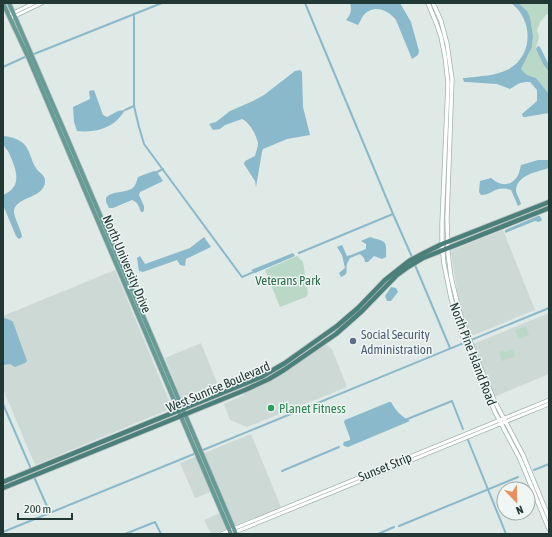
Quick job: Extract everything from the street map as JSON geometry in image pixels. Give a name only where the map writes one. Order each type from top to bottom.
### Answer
[{"type":"highway","name":"West Sunrise Boulevard","points":[[3,482],[182,412],[261,383],[284,370],[340,331],[397,275],[419,258],[442,244],[549,202]]},
{"type":"highway","name":"West Sunrise Boulevard","points":[[419,258],[445,250],[549,208]]},
{"type":"highway","name":"West Sunrise Boulevard","points":[[3,488],[182,412]]},
{"type":"main road","name":"North University Drive","points":[[3,3],[12,16],[142,313],[158,358],[164,364],[182,412]]},
{"type":"main road","name":"North University Drive","points":[[9,3],[12,16],[41,89],[66,135],[74,160],[134,306],[182,412],[232,532]]},
{"type":"main road","name":"North Pine Island Road","points":[[428,3],[441,37],[448,83],[442,244],[448,261],[453,288],[466,337],[490,403],[520,459],[549,529]]},
{"type":"main road","name":"North Pine Island Road","points":[[433,3],[441,21],[447,44],[452,80],[447,242],[445,250]]},
{"type":"main road","points":[[134,306],[142,313]]},
{"type":"main road","name":"North Pine Island Road","points":[[469,346],[494,400],[523,455],[549,518]]},
{"type":"street","points":[[12,16],[34,3]]},
{"type":"street","points":[[12,16],[42,3]]},
{"type":"street","name":"Sunset Strip","points":[[221,534],[232,532],[500,422],[549,400]]},
{"type":"street","name":"Sunset Strip","points":[[504,420],[549,404]]},
{"type":"shaded area","points":[[503,230],[535,310],[471,336],[467,328],[458,297],[451,252]]},
{"type":"shaded area","points":[[115,270],[172,408],[35,465],[3,389],[3,316]]},
{"type":"shaded area","points":[[549,313],[549,374],[496,396],[494,395],[473,344]]},
{"type":"shaded area","points":[[201,343],[220,390],[184,405],[165,358]]},
{"type":"shaded area","points":[[325,345],[332,349],[347,387],[247,427],[230,420],[224,404],[244,395],[244,393],[270,382]]},
{"type":"shaded area","points":[[251,434],[281,507],[211,534],[204,520],[227,510],[219,489],[195,498],[180,463]]},
{"type":"green space","points":[[518,3],[549,3],[549,14],[546,15],[540,22],[537,30],[539,37],[536,48],[543,64],[549,72],[549,94],[536,78],[527,75],[521,69],[532,47],[533,36],[530,17]]},
{"type":"green space","name":"Veterans Park","points":[[297,256],[303,262],[308,294],[306,297],[280,307],[265,270]]},
{"type":"green space","points":[[526,326],[529,335],[519,339],[515,330]]},
{"type":"green space","points":[[513,349],[515,356],[507,359],[506,357],[506,360],[502,361],[499,352],[503,350],[503,352],[505,352]]},
{"type":"water","points":[[350,3],[400,3],[411,22],[419,51],[418,55],[412,59],[396,20],[388,13],[380,9],[367,12],[358,25],[346,20],[351,12]]},
{"type":"water","points":[[511,3],[518,3],[527,11],[530,17],[533,36],[532,47],[521,69],[527,75],[536,78],[549,94],[549,113],[523,117],[522,114],[537,101],[537,90],[530,82],[521,83],[510,89],[497,84],[464,82],[463,78],[499,73],[509,69],[517,63],[523,55],[528,37],[527,27],[518,10]]},
{"type":"water","points":[[538,46],[540,47],[549,65],[549,72],[543,64],[536,49]]},
{"type":"water","points":[[300,70],[302,72],[303,107],[310,135],[287,139],[263,149],[256,187],[255,181],[244,164],[245,161],[255,156],[258,146],[256,136],[250,126],[242,119],[225,125],[220,129],[213,130],[209,124],[216,122],[230,111],[264,95],[295,71]]},
{"type":"water","points":[[94,90],[103,115],[107,117],[118,111],[125,110],[111,125],[94,131],[77,131],[74,122],[73,107],[90,99],[89,91]]},
{"type":"water","points":[[3,136],[19,140],[23,143],[27,148],[34,165],[45,180],[43,188],[40,191],[23,200],[14,210],[22,237],[19,239],[16,236],[3,205],[3,195],[14,187],[16,176],[13,163],[3,142]]},
{"type":"water","points":[[538,160],[549,160],[549,168],[528,175],[519,181],[516,191],[521,204],[518,206],[511,190],[498,189],[485,195],[481,195],[479,192],[480,181],[491,178],[501,184],[511,183],[517,177],[521,165]]},
{"type":"water","points":[[154,171],[157,172],[163,181],[140,192],[139,195],[144,206],[143,212],[141,212],[137,203],[132,200],[113,208],[109,208],[106,198],[112,194],[131,189],[135,186],[138,177]]},
{"type":"water","points":[[540,216],[542,220],[539,222],[535,221],[505,233],[505,230]]},
{"type":"water","points":[[204,237],[211,247],[186,259],[185,266],[180,265],[177,260],[143,272],[139,271],[137,258],[140,256],[145,264],[190,248]]},
{"type":"water","points":[[370,237],[384,242],[386,247],[386,257],[382,259],[374,256],[368,262],[365,262],[364,258],[360,254],[350,258],[347,264],[346,273],[341,277],[339,273],[345,268],[342,255],[337,247],[342,245],[347,256],[351,255],[366,249],[366,244],[361,241]]},
{"type":"water","points":[[293,253],[295,256],[255,273],[251,270]]},
{"type":"water","points":[[391,287],[396,288],[398,292],[391,301],[387,301],[385,296]]},
{"type":"water","points":[[5,318],[13,322],[27,361],[15,367],[10,364],[3,365],[3,319]]},
{"type":"water","points":[[391,402],[402,416],[410,421],[348,447],[344,446],[344,442],[350,440],[344,422],[345,420]]},
{"type":"waterway","points":[[34,54],[162,3]]},
{"type":"waterway","points":[[305,3],[412,257]]},
{"type":"waterway","points":[[134,14],[134,106],[144,144],[242,277],[256,271]]},
{"type":"waterway","points":[[3,67],[25,57]]},
{"type":"waterway","points":[[125,110],[134,106]]},
{"type":"waterway","points":[[157,172],[163,169]]},
{"type":"waterway","points":[[299,253],[393,214]]},
{"type":"waterway","points":[[415,265],[450,348]]},
{"type":"waterway","points":[[203,450],[549,308]]},
{"type":"waterway","points":[[405,420],[452,401],[463,429]]},
{"type":"waterway","points":[[3,404],[31,469]]},
{"type":"waterway","points":[[468,440],[506,534]]},
{"type":"waterway","points":[[282,471],[339,447]]},
{"type":"waterway","points":[[3,532],[194,454]]},
{"type":"waterway","points":[[534,470],[549,464]]},
{"type":"waterway","points":[[34,477],[50,513]]},
{"type":"waterway","points":[[399,526],[518,477]]},
{"type":"waterway","points":[[125,534],[155,522],[161,534]]},
{"type":"waterway","points":[[378,534],[394,527]]},
{"type":"place","name":"Social Security Administration","points":[[353,341]]},
{"type":"place","name":"Planet Fitness","points":[[271,408]]}]
